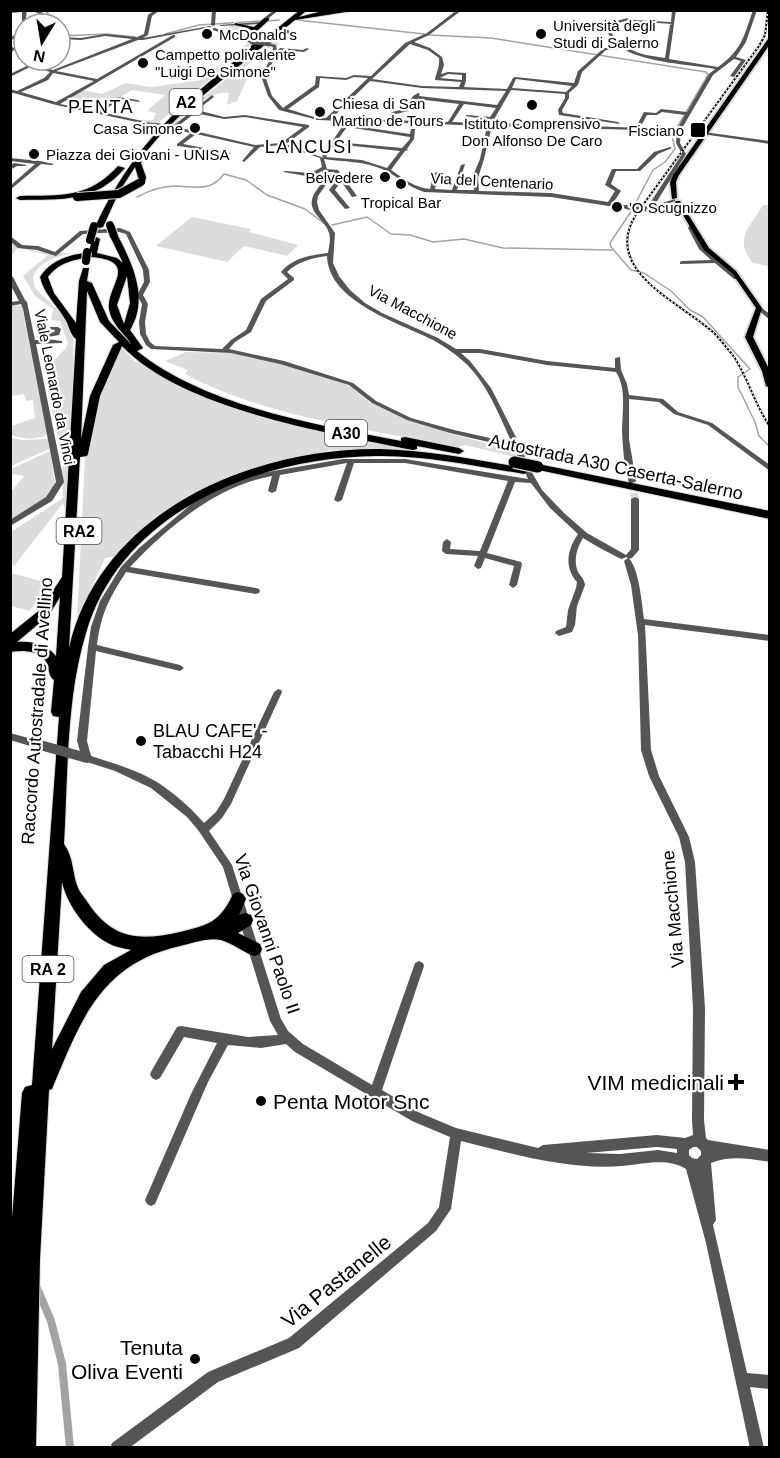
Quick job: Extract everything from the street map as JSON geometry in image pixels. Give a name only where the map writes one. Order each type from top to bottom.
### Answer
[{"type":"highway","points":[[304,10],[315,13],[327,10]]},
{"type":"highway","name":"A2","points":[[97,226],[114,183],[132,156],[165,120],[304,10]]},
{"type":"highway","name":"A2","points":[[126,172],[144,148],[304,10]]},
{"type":"highway","points":[[282,28],[302,17],[349,11]]},
{"type":"highway","points":[[237,24],[253,26],[260,32],[272,31],[294,16]]},
{"type":"highway","points":[[253,26],[267,19]]},
{"type":"highway","points":[[231,66],[262,39],[253,26]]},
{"type":"highway","points":[[10,197],[77,197],[125,192],[141,182],[142,177],[137,163],[139,158],[171,125]]},
{"type":"highway","points":[[20,198],[65,196],[95,191],[105,185],[132,156]]},
{"type":"highway","points":[[126,172],[111,206],[110,225],[117,233],[134,282],[133,308],[127,328]]},
{"type":"highway","name":"A30","points":[[126,172],[97,226],[89,259],[89,290],[96,308],[112,333],[137,356],[225,401],[283,419],[524,471],[541,471]]},
{"type":"highway","points":[[77,408],[75,329],[71,318],[45,286],[46,271],[63,260],[83,255],[115,260],[122,267],[124,276],[113,301],[114,315],[138,348]]},
{"type":"highway","name":"A30","points":[[89,259],[94,283],[104,309],[122,333],[163,369]]},
{"type":"highway","name":"Raccordo Autostradale di Avellino","points":[[12,1448],[15,1315],[63,720],[68,576],[83,301],[89,259]]},
{"type":"highway","name":"RA2","points":[[57,845],[63,720],[80,522],[81,463],[95,396],[118,345]]},
{"type":"highway","name":"Autostrada A30 Caserta-Salerno","points":[[176,377],[282,414],[514,462],[541,471],[770,522]]},
{"type":"highway","points":[[63,720],[80,632],[101,584],[128,548],[145,531],[192,499],[216,486],[274,465],[356,453],[418,454],[524,471]]},
{"type":"highway","name":"Autostrada A30 Caserta-Salerno","points":[[541,471],[770,515]]},
{"type":"highway","points":[[10,641],[45,612],[68,576]]},
{"type":"highway","points":[[10,648],[33,646],[45,651],[51,657],[56,668],[63,720]]},
{"type":"highway","points":[[57,845],[63,855],[71,890],[92,922],[113,938],[137,944],[157,944],[219,929],[236,928],[244,920]]},
{"type":"highway","name":"RA 2","points":[[25,1448],[27,1310],[57,845]]},
{"type":"highway","points":[[219,929],[236,910],[238,899]]},
{"type":"highway","points":[[219,929],[254,949]]},
{"type":"highway","points":[[40,1093],[66,1035],[87,997],[110,970],[157,944]]},
{"type":"main road","points":[[770,40],[676,175],[674,189],[667,204],[692,226],[706,249],[738,277],[759,308],[749,337],[766,371],[770,386]]},
{"type":"street","points":[[10,12],[25,10]]},
{"type":"street","points":[[15,91],[74,62],[148,33],[150,15],[158,10]]},
{"type":"street","points":[[212,26],[214,10]]},
{"type":"street","points":[[267,19],[277,10]]},
{"type":"street","points":[[328,119],[410,42],[427,35],[460,10]]},
{"type":"street","points":[[666,59],[674,10]]},
{"type":"street","points":[[667,204],[684,154],[678,143],[677,130],[711,74],[733,58],[744,42],[755,10]]},
{"type":"street","points":[[671,24],[631,20],[609,24],[608,30],[624,48],[633,54],[738,68]]},
{"type":"street","points":[[72,36],[105,35],[135,38],[170,36],[212,26],[237,24]]},
{"type":"street","points":[[212,26],[232,36],[275,46],[273,58]]},
{"type":"street","points":[[222,27],[232,36]]},
{"type":"street","points":[[56,104],[145,55],[170,36]]},
{"type":"street","points":[[410,42],[429,49],[441,58],[442,64],[432,86]]},
{"type":"street","points":[[10,46],[13,49],[10,52]]},
{"type":"street","points":[[644,46],[607,48],[580,72],[576,84],[567,93],[567,98],[560,110],[561,114],[664,130]]},
{"type":"street","points":[[307,49],[304,51],[280,49],[263,76],[270,96],[284,110],[315,119],[347,123],[491,122],[677,130]]},
{"type":"street","points":[[762,51],[770,53]]},
{"type":"street","points":[[732,76],[744,60],[733,58]]},
{"type":"street","points":[[52,73],[98,80]]},
{"type":"street","points":[[52,73],[72,79]]},
{"type":"street","points":[[438,76],[448,73],[466,75],[461,88]]},
{"type":"street","points":[[284,110],[317,86],[318,77],[346,79],[354,75],[423,87],[567,93]]},
{"type":"street","points":[[438,76],[464,81]]},
{"type":"street","points":[[396,83],[405,77]]},
{"type":"street","points":[[477,192],[475,178],[482,159],[483,146],[491,122],[515,77],[576,84]]},
{"type":"street","points":[[388,121],[394,113],[406,110],[423,87]]},
{"type":"street","points":[[15,91],[26,98],[154,125],[171,125],[258,145],[282,144],[315,119],[328,119],[413,136]]},
{"type":"street","points":[[171,125],[194,111],[212,96]]},
{"type":"street","points":[[416,97],[499,107]]},
{"type":"street","points":[[96,113],[120,98],[138,101]]},
{"type":"street","points":[[449,123],[462,103]]},
{"type":"street","points":[[463,123],[474,104]]},
{"type":"street","points":[[639,125],[646,113],[657,114],[661,110],[686,113]]},
{"type":"street","points":[[194,111],[224,118],[245,116],[306,126]]},
{"type":"street","points":[[456,112],[496,112]]},
{"type":"street","points":[[469,113],[491,122]]},
{"type":"street","points":[[388,170],[406,150],[413,136],[414,122]]},
{"type":"street","points":[[326,169],[323,158],[347,123]]},
{"type":"street","points":[[196,132],[179,145],[229,153]]},
{"type":"street","points":[[704,133],[770,143]]},
{"type":"street","points":[[393,148],[403,134]]},
{"type":"street","points":[[335,143],[406,150]]},
{"type":"street","name":"Via del Centenario","points":[[282,144],[323,158],[370,164],[388,170],[407,185],[432,190],[551,195],[628,207],[667,204]]},
{"type":"street","points":[[244,161],[258,145]]},
{"type":"street","points":[[610,204],[618,191],[608,185],[614,170],[638,170],[656,153],[670,148]]},
{"type":"street","points":[[10,159],[38,164]]},
{"type":"street","points":[[10,169],[16,164],[52,164]]},
{"type":"street","points":[[10,189],[38,164]]},
{"type":"street","points":[[454,192],[463,165]]},
{"type":"street","points":[[285,172],[312,175],[326,169],[336,171],[354,196]]},
{"type":"street","name":"Via Macchione","points":[[326,169],[326,184],[314,199],[314,205],[328,224],[332,234],[330,265],[345,289],[357,299],[455,351],[469,363],[487,390],[518,447],[532,481],[581,535],[626,558],[634,585],[640,621],[646,750],[654,776],[684,837],[690,862],[699,1008],[698,1120],[693,1143]]},
{"type":"street","points":[[432,190],[438,173]]},
{"type":"street","points":[[341,178],[332,190],[347,208]]},
{"type":"street","points":[[692,226],[701,248],[736,278]]},
{"type":"street","points":[[10,238],[20,247],[38,248],[56,254],[82,232],[117,233],[130,236],[147,270],[147,282],[140,295],[146,304],[141,332],[144,340],[153,348],[258,355],[351,384],[374,402],[409,419],[462,435],[518,447]]},
{"type":"street","points":[[223,351],[233,341],[249,331],[264,300],[292,279],[284,272],[287,267],[311,257],[329,254]]},
{"type":"street","points":[[682,263],[715,261]]},
{"type":"street","name":"Viale Leonardo da Vinci","points":[[10,277],[24,302],[39,341],[60,482],[49,500],[10,524]]},
{"type":"street","points":[[10,304],[24,302]]},
{"type":"street","points":[[759,308],[770,318]]},
{"type":"street","points":[[39,341],[44,320]]},
{"type":"street","points":[[39,341],[46,335],[57,334],[58,329],[52,328]]},
{"type":"street","points":[[39,341],[60,342]]},
{"type":"street","points":[[455,351],[480,351],[548,363],[618,370],[623,375],[626,438],[632,481]]},
{"type":"street","points":[[618,358],[618,370]]},
{"type":"street","points":[[625,397],[661,400],[675,413],[710,424],[770,469]]},
{"type":"street","points":[[87,758],[82,741],[92,647],[95,627],[104,601],[123,569],[141,550],[197,504],[230,486],[277,472],[351,461],[405,460],[512,480],[532,481]]},
{"type":"street","points":[[338,500],[351,461]]},
{"type":"street","points":[[272,491],[277,472]]},
{"type":"street","points":[[478,566],[490,540],[491,526],[512,480]]},
{"type":"street","points":[[626,558],[635,550],[635,499]]},
{"type":"street","points":[[559,633],[569,630],[572,611],[581,590],[581,581],[571,566],[575,545],[581,535]]},
{"type":"street","points":[[447,542],[446,551],[483,554],[518,564],[513,585]]},
{"type":"street","points":[[123,569],[256,591]]},
{"type":"street","points":[[640,621],[770,638]]},
{"type":"street","points":[[92,647],[180,668]]},
{"type":"street","points":[[203,830],[219,815],[228,801],[278,692]]},
{"type":"street","name":"Via Giovanni Paolo II","points":[[10,736],[118,768],[154,785],[190,814],[227,865],[276,1021],[288,1038],[314,1058],[416,1117],[456,1134],[529,1152],[572,1159],[620,1160],[658,1156],[689,1163]]},
{"type":"street","points":[[375,1093],[418,966]]},
{"type":"street","points":[[156,1074],[181,1031],[250,1044],[272,1043],[288,1038]]},
{"type":"street","points":[[151,1200],[168,1167],[178,1135],[226,1039]]},
{"type":"street","name":"Via Pastanelle","points":[[117,1448],[213,1377],[294,1343],[432,1227],[445,1209],[456,1134]]},
{"type":"street","name":"Via Giovanni Paolo II","points":[[529,1152],[647,1141],[693,1143],[744,1151]]},
{"type":"street","points":[[712,1244],[706,1151],[693,1143],[683,1154],[689,1163],[712,1244],[756,1448]]},
{"type":"street","points":[[689,1163],[699,1165],[720,1153],[744,1151],[770,1156]]},
{"type":"street","points":[[742,1378],[770,1382]]},
{"type":"shaded area","points":[[233,25],[248,26],[261,36],[157,124],[135,120],[153,120],[156,113],[147,111],[165,95],[132,90],[108,104],[102,103],[106,99],[101,98],[89,105],[64,99],[82,90],[102,94],[126,83],[151,87],[202,80],[249,42],[226,31],[226,28]]},
{"type":"shaded area","points":[[278,36],[278,46],[262,52],[242,70],[243,76],[248,77],[237,101],[227,105],[229,93],[213,95],[198,104],[172,127],[169,126]]},
{"type":"shaded area","points":[[763,205],[769,205],[769,273],[767,266],[753,263],[744,247],[746,233]]},
{"type":"shaded area","points":[[192,217],[251,229],[249,232],[298,245],[287,256],[244,246],[227,262],[156,246]]},
{"type":"shaded area","points":[[10,240],[31,250],[72,253],[44,263],[33,277],[35,288],[66,318],[73,335],[75,415],[67,519],[63,503],[14,566],[11,563],[11,532],[63,498],[62,458],[44,371],[68,343],[60,321],[51,320],[53,309],[35,296],[23,276],[48,255],[18,248],[11,256]]},
{"type":"shaded area","points":[[11,306],[22,306],[47,435],[38,438],[11,435],[11,426],[35,418],[33,400],[26,401],[24,394],[11,396]]},
{"type":"shaded area","points":[[122,348],[135,362],[139,362],[169,380],[229,406],[289,423],[419,452],[329,450],[325,453],[263,467],[210,487],[162,515],[113,557],[105,558],[77,620],[85,457],[101,389],[113,361]]},
{"type":"shaded area","points":[[186,352],[232,353],[262,358],[334,379],[350,386],[369,402],[401,417],[452,434],[513,450],[519,458],[465,445],[458,447],[354,428],[248,401],[185,374],[188,370],[165,361]]},
{"type":"shaded area","points":[[11,438],[48,439],[49,449],[11,466]]},
{"type":"shaded area","points":[[50,451],[55,485],[44,499],[11,521],[10,493],[24,476],[11,474],[11,469]]},
{"type":"shaded area","points":[[11,573],[48,583],[30,611],[11,606]]},
{"type":"waterway","points":[[268,21],[279,20]]},
{"type":"waterway","points":[[297,20],[424,34]]},
{"type":"waterway","points":[[165,34],[199,25],[259,21]]},
{"type":"waterway","points":[[72,35],[107,34],[134,37]]},
{"type":"waterway","points":[[429,35],[491,38],[706,72],[708,75],[672,136],[675,149],[665,162],[653,170],[634,206]]},
{"type":"waterway","points":[[137,197],[165,187],[208,186],[224,174],[246,180],[267,195],[305,209],[325,224]]},
{"type":"waterway","points":[[632,210],[610,243],[611,247],[631,270],[644,273],[671,291],[690,310],[703,317],[750,369],[738,377],[738,387],[755,422],[759,436],[770,447]]},
{"type":"waterway","points":[[332,225],[367,217],[391,234],[410,235],[433,242],[464,239],[503,248],[612,250]]},
{"type":"waterway","points":[[37,1288],[51,1321],[62,1364],[70,1448]]},
{"type":"tunnel","points":[[632,481],[635,499]]},
{"type":"railway","points":[[768,10],[765,35],[759,46],[637,213],[628,233],[628,251],[636,268],[648,283],[721,340],[738,363],[770,427]]},
{"type":"place","name":"McDonald's","points":[[207,34]]},
{"type":"place","name":"Università degli Studi di Salerno","points":[[541,34]]},
{"type":"place","name":"Campetto polivalente \"Luigi De Simone\"","points":[[143,63]]},
{"type":"place","name":"Istituto Comprensivo Don Alfonso De Caro","points":[[532,105]]},
{"type":"place","name":"Chiesa di San Martino de Tours","points":[[320,112]]},
{"type":"place","name":"Casa Simone","points":[[195,128]]},
{"type":"place","name":"Fisciano","points":[[698,130]]},
{"type":"place","name":"Piazza dei Giovani - UNISA","points":[[34,154]]},
{"type":"place","name":"Belvedere","points":[[385,177]]},
{"type":"place","name":"Tropical Bar","points":[[401,184]]},
{"type":"place","name":"'O Scugnizzo","points":[[617,207]]},
{"type":"place","name":"BLAU CAFE' - Tabacchi H24","points":[[141,741]]},
{"type":"place","name":"VIM medicinali","points":[[736,1082]]},
{"type":"place","name":"Penta Motor Snc","points":[[261,1101]]},
{"type":"place","name":"Tenuta Oliva Eventi","points":[[195,1359]]},
{"type":"district","name":"PENTA","points":[[101,107]]},
{"type":"district","name":"LANCUSI","points":[[309,147]]}]
